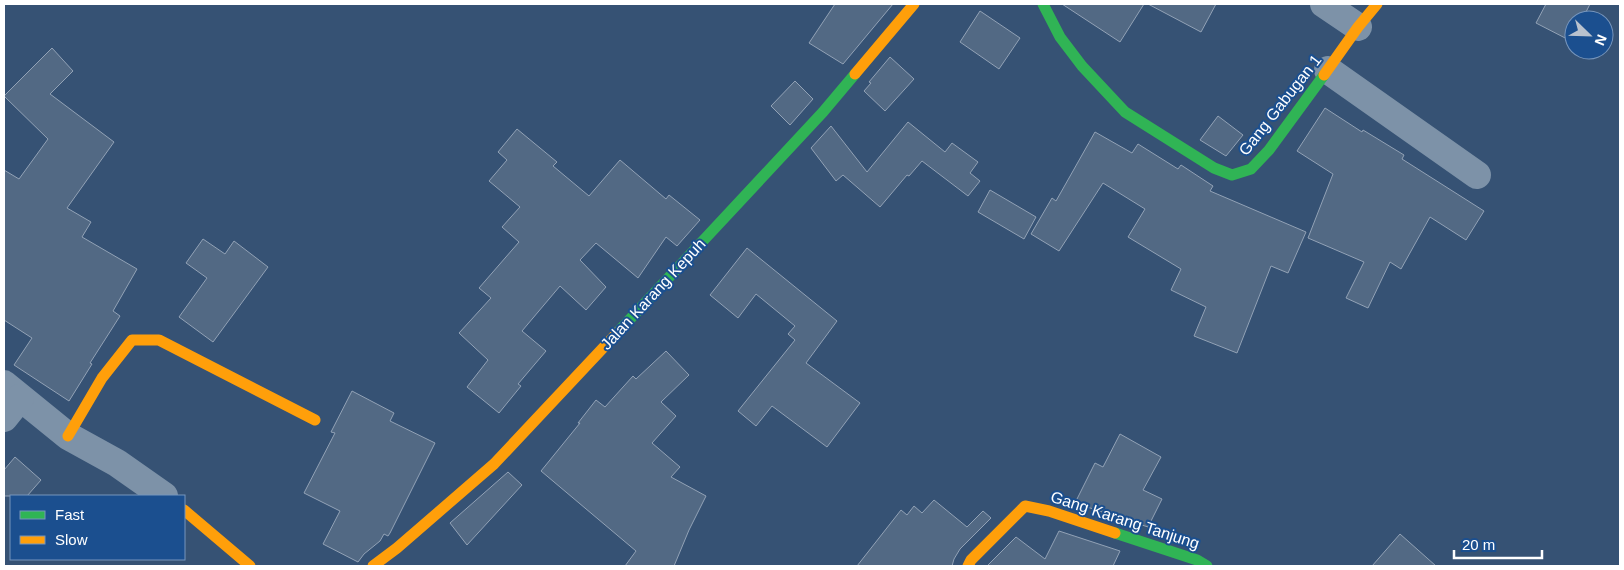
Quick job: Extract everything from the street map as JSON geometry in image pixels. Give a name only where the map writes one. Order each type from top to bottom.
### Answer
[{"type":"street","name":"Jalan Karang Kepuh","points":[[373,566],[397,548],[494,464],[823,112],[914,4]]},
{"type":"street","name":"Gang Gabugan 1","points":[[1043,4],[1060,37],[1082,66],[1125,112],[1214,168],[1232,174],[1251,170],[1269,150],[1358,26],[1377,4]]},
{"type":"street","points":[[1324,4],[1358,26]]},
{"type":"street","points":[[1328,70],[1478,175]]},
{"type":"street","points":[[68,436],[102,378],[132,340],[160,340],[315,420]]},
{"type":"street","points":[[9,400],[68,436],[117,462],[163,495]]},
{"type":"street","name":"Gang Karang Tanjung","points":[[968,566],[971,560],[1025,506],[1049,510],[1197,560],[1207,566]]},
{"type":"street","points":[[185,511],[250,566]]},
{"type":"building","points":[[835,4],[893,4],[843,64],[809,43]]},
{"type":"building","points":[[1062,4],[1144,4],[1120,42]]},
{"type":"building","points":[[1148,4],[1216,4],[1201,32]]},
{"type":"building","points":[[1546,4],[1590,4],[1587,10],[1564,10],[1564,37],[1536,23]]},
{"type":"building","points":[[980,11],[1020,38],[999,69],[960,42]]},
{"type":"building","points":[[52,48],[73,71],[50,94],[114,142],[67,208],[91,222],[82,237],[137,269],[113,311],[120,316],[90,363],[92,364],[69,401],[14,365],[32,338],[4,320],[4,170],[19,179],[48,139],[4,96]]},
{"type":"building","points":[[890,57],[914,79],[885,111],[864,91]]},
{"type":"building","points":[[795,81],[813,99],[790,125],[771,106]]},
{"type":"building","points":[[1325,108],[1362,132],[1363,130],[1404,155],[1402,159],[1484,211],[1466,240],[1430,217],[1401,269],[1390,262],[1368,308],[1346,298],[1364,262],[1308,238],[1333,174],[1297,151]]},
{"type":"building","points":[[1218,116],[1243,135],[1226,156],[1200,140]]},
{"type":"building","points":[[908,122],[945,152],[952,143],[978,162],[970,173],[980,181],[968,196],[922,161],[909,176],[907,175],[880,207],[843,175],[836,181],[811,148],[831,126],[867,172]]},
{"type":"building","points":[[517,129],[557,162],[553,166],[589,196],[620,160],[666,199],[669,195],[700,220],[677,246],[666,237],[638,278],[596,243],[580,260],[606,287],[586,310],[560,286],[522,331],[546,351],[518,384],[521,386],[499,413],[467,387],[488,360],[459,333],[491,298],[479,288],[519,242],[502,227],[520,207],[489,181],[507,160],[498,152]]},
{"type":"building","points":[[1095,132],[1132,153],[1138,144],[1178,169],[1181,165],[1213,186],[1210,191],[1306,232],[1288,273],[1271,266],[1237,353],[1194,336],[1206,307],[1171,290],[1181,269],[1128,237],[1145,209],[1103,183],[1059,251],[1031,234],[1052,198],[1056,201]]},
{"type":"building","points":[[990,190],[1036,217],[1024,239],[978,212]]},
{"type":"building","points":[[203,239],[225,254],[234,241],[268,267],[213,342],[179,317],[207,278],[186,263]]},
{"type":"building","points":[[747,248],[837,321],[806,363],[860,403],[827,447],[772,406],[756,426],[738,411],[795,340],[788,334],[795,326],[756,294],[738,318],[710,295]]},
{"type":"building","points":[[666,351],[689,375],[661,402],[676,416],[652,443],[680,467],[671,477],[706,496],[674,566],[625,566],[636,551],[541,471],[596,400],[605,407],[633,376],[636,379]]},
{"type":"building","points":[[352,391],[394,413],[390,421],[435,443],[390,533],[388,536],[384,534],[380,541],[364,554],[358,562],[323,544],[340,511],[304,493],[335,433],[331,432]]},
{"type":"building","points":[[1120,434],[1161,457],[1143,490],[1162,499],[1148,527],[1075,503],[1095,463],[1103,467]]},
{"type":"building","points":[[15,457],[41,480],[28,495],[4,496],[4,470]]},
{"type":"building","points":[[508,472],[522,485],[467,545],[450,523]]},
{"type":"building","points":[[934,500],[967,527],[983,511],[991,518],[960,549],[952,566],[857,566],[901,510],[907,515],[914,506],[922,513]]},
{"type":"building","points":[[1059,531],[1120,551],[1113,566],[987,566],[1016,537],[1045,559]]},
{"type":"building","points":[[1400,534],[1436,566],[1372,566]]},
{"type":"traffic: fast","points":[[1043,4],[1060,37],[1082,66],[1125,112],[1214,168],[1232,175],[1251,169],[1269,150],[1324,75]]},
{"type":"traffic: fast","points":[[618,332],[823,112],[855,74]]},
{"type":"traffic: fast","points":[[1115,533],[1197,560],[1207,566]]},
{"type":"traffic: slow","points":[[855,74],[914,4]]},
{"type":"traffic: slow","points":[[1324,75],[1377,4]]},
{"type":"traffic: slow","points":[[373,566],[397,548],[494,464],[618,332]]},
{"type":"traffic: slow","points":[[68,436],[102,378],[132,340],[159,340],[315,420]]},
{"type":"traffic: slow","points":[[968,566],[971,560],[1025,506],[1049,511],[1115,533]]},
{"type":"traffic: slow","points":[[185,511],[250,566]]}]
